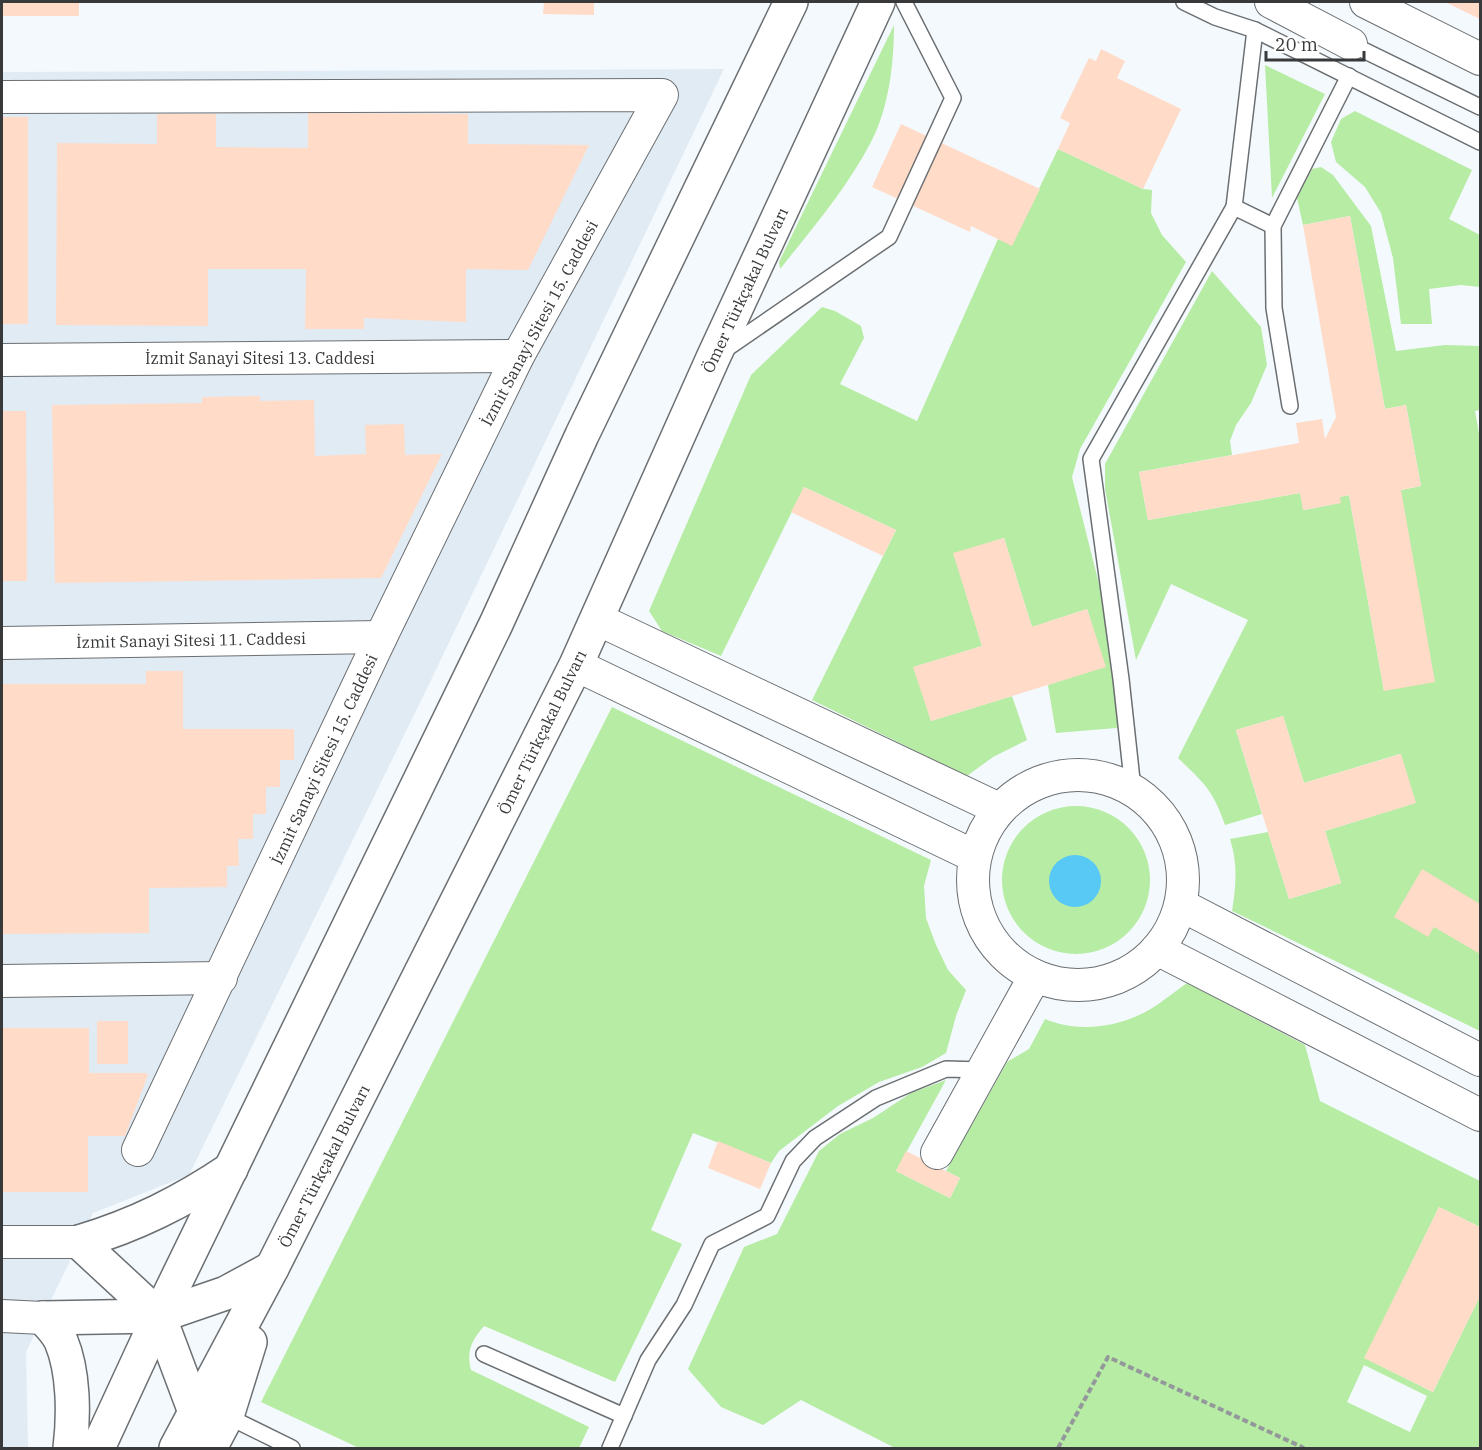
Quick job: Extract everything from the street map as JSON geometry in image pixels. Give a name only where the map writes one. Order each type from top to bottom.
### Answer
[{"type":"main road","points":[[98,1449],[159,1316],[491,635],[582,435],[791,2]]},
{"type":"main road","name":"Ömer Türkçakal Bulvarı","points":[[176,1449],[211,1414],[272,1268],[576,665],[713,358],[878,2]]},
{"type":"main road","points":[[79,1242],[106,1234],[195,1194],[231,1168]]},
{"type":"main road","points":[[79,1242],[159,1316],[211,1414],[210,1449]]},
{"type":"main road","points":[[43,1318],[159,1316],[226,1293],[272,1268]]},
{"type":"main road","points":[[43,1318],[54,1330],[65,1353],[70,1383],[70,1449]]},
{"type":"main road","points":[[203,1449],[202,1434],[211,1414]]},
{"type":"street","points":[[1271,2],[1351,44]]},
{"type":"street","points":[[1366,2],[1480,58]]},
{"type":"street","name":"İzmit Sanayi Sitesi 15. Caddesi","points":[[2,97],[662,95],[518,356],[381,638],[138,1150]]},
{"type":"street","name":"İzmit Sanayi Sitesi 13. Caddesi","points":[[2,360],[518,356]]},
{"type":"street","points":[[597,619],[999,809]]},
{"type":"street","name":"İzmit Sanayi Sitesi 11. Caddesi","points":[[2,643],[381,638]]},
{"type":"street","points":[[576,665],[974,856]]},
{"type":"street","points":[[1062,775],[1098,776],[1133,789],[1158,811],[1176,840],[1183,872],[1180,905],[1172,928],[1157,949],[1138,966],[1114,979],[1088,984],[1061,984],[1035,976],[1010,961],[991,939],[977,913],[972,885],[974,856],[984,831],[999,809],[1028,786],[1062,775]]},
{"type":"street","points":[[1180,905],[1480,1060]]},
{"type":"street","points":[[1157,949],[1480,1115]]},
{"type":"street","points":[[937,1153],[1035,976]]},
{"type":"street","points":[[2,981],[221,978]]},
{"type":"street","points":[[2,1242],[79,1242]]},
{"type":"street","points":[[2,1316],[43,1318]]},
{"type":"lane","points":[[713,358],[889,237],[953,98],[904,2]]},
{"type":"lane","points":[[1184,2],[1215,18],[1255,30],[1480,142]]},
{"type":"lane","points":[[1133,789],[1121,679],[1091,459],[1234,207],[1255,30]]},
{"type":"lane","points":[[1351,44],[1480,107]]},
{"type":"lane","points":[[1290,405],[1274,308],[1273,226],[1349,76]]},
{"type":"lane","points":[[1234,207],[1273,226]]},
{"type":"lane","points":[[610,1449],[648,1360],[684,1305],[712,1244],[767,1216],[793,1161],[815,1138],[876,1098],[946,1069],[983,1071]]},
{"type":"lane","points":[[484,1354],[624,1416]]},
{"type":"lane","points":[[211,1414],[292,1449]]},
{"type":"path","points":[[1058,1449],[1108,1357],[1304,1449]]},
{"type":"shaded area","points":[[724,69],[432,678],[189,1175],[93,1213],[26,1352],[28,1448],[2,1448],[2,72]]},
{"type":"green space","points":[[894,25],[889,85],[882,115],[871,142],[840,192],[780,269],[779,262]]},
{"type":"green space","points":[[1265,65],[1325,94],[1272,198]]},
{"type":"green space","points":[[1355,111],[1472,170],[1449,219],[1480,235],[1480,287],[1461,285],[1429,289],[1432,324],[1401,324],[1393,258],[1381,213],[1365,187],[1336,162],[1331,142],[1341,119]]},
{"type":"green space","points":[[1058,149],[1143,189],[1152,190],[1151,213],[1162,235],[1186,262],[1080,449],[1072,477],[1119,663],[1127,723],[1116,728],[1056,733],[1048,685],[1105,666],[1087,609],[1032,627],[1004,538],[954,554],[982,646],[914,667],[931,721],[1012,696],[1027,740],[993,757],[967,776],[812,700],[896,530],[804,487],[721,656],[662,631],[649,611],[751,375],[822,307],[835,311],[861,326],[864,338],[840,384],[917,421],[998,239],[1012,245]]},
{"type":"green space","points":[[1321,167],[1333,175],[1371,226],[1396,351],[1445,345],[1480,346],[1480,410],[1475,411],[1480,439],[1480,1031],[1232,911],[1236,875],[1230,839],[1268,832],[1289,899],[1341,883],[1325,831],[1415,803],[1400,754],[1304,783],[1283,716],[1236,730],[1262,814],[1225,825],[1207,788],[1178,758],[1248,620],[1171,584],[1136,660],[1105,489],[1105,464],[1212,271],[1261,327],[1267,365],[1251,403],[1236,425],[1230,441],[1232,455],[1139,472],[1148,520],[1300,493],[1304,510],[1340,503],[1340,497],[1349,495],[1384,691],[1401,490],[1421,486],[1406,405],[1385,409],[1350,216],[1303,225],[1297,198],[1312,169]]},
{"type":"green space","points":[[612,707],[931,860],[924,886],[926,918],[948,970],[966,990],[946,1053],[922,1067],[879,1082],[838,1106],[779,1151],[771,1163],[693,1133],[651,1230],[682,1244],[615,1382],[484,1326],[471,1346],[469,1357],[471,1370],[589,1427],[579,1448],[359,1448],[261,1402]]},
{"type":"green space","points":[[1076,806],[1104,812],[1128,828],[1144,852],[1150,880],[1144,908],[1128,932],[1104,948],[1076,954],[1048,948],[1024,932],[1008,908],[1002,880],[1008,852],[1024,828],[1048,812]]},
{"type":"green space","points":[[1187,983],[1305,1045],[1320,1101],[1480,1181],[1480,1227],[1439,1207],[1365,1358],[1433,1392],[1480,1296],[1480,1448],[895,1448],[801,1400],[763,1425],[721,1407],[688,1369],[744,1247],[777,1234],[819,1151],[840,1134],[873,1118],[911,1093],[946,1080],[896,1171],[950,1198],[960,1178],[946,1171],[1007,1062],[1029,1049],[1045,1019],[1059,1024],[1088,1027],[1117,1023],[1144,1013]],"holes":[[[1364,1365],[1427,1396],[1410,1432],[1347,1402]]]},
{"type":"water","points":[[1070,855],[1080,855],[1094,862],[1101,881],[1094,900],[1080,907],[1070,907],[1060,903],[1053,896],[1049,886],[1049,876],[1053,866],[1060,859]]},
{"type":"building","points":[[2,2],[79,2],[79,16],[2,16]]},
{"type":"building","points":[[544,2],[594,2],[594,15],[543,14]]},
{"type":"building","points":[[1445,2],[1480,2],[1480,19]]},
{"type":"building","points":[[1101,49],[1125,61],[1117,78],[1181,109],[1143,189],[1058,149],[1070,123],[1060,118],[1089,58],[1096,61]]},
{"type":"building","points":[[308,113],[468,114],[468,144],[589,145],[528,270],[466,269],[466,322],[364,318],[364,329],[305,329],[306,269],[208,269],[208,326],[56,325],[57,143],[157,144],[157,114],[216,114],[216,147],[308,148]]},
{"type":"building","points":[[2,117],[28,117],[28,324],[2,324]]},
{"type":"building","points":[[901,124],[1040,189],[1012,246],[971,226],[970,232],[872,187]]},
{"type":"building","points":[[1350,216],[1385,409],[1406,405],[1421,486],[1401,490],[1435,682],[1384,691],[1349,495],[1340,497],[1341,503],[1303,510],[1300,493],[1148,520],[1139,472],[1299,443],[1296,423],[1322,419],[1325,439],[1336,417],[1303,225]]},
{"type":"building","points":[[260,396],[260,401],[314,400],[315,456],[366,454],[365,425],[404,424],[405,455],[442,454],[381,578],[55,583],[52,405],[202,403],[202,397]]},
{"type":"building","points":[[2,411],[26,411],[27,581],[2,581]]},
{"type":"building","points":[[804,487],[896,530],[883,556],[791,512]]},
{"type":"building","points":[[1004,538],[1032,627],[1087,609],[1106,667],[931,721],[913,667],[982,646],[953,553]]},
{"type":"building","points":[[146,671],[183,671],[183,729],[294,729],[294,760],[280,760],[280,787],[266,787],[266,814],[253,814],[253,839],[238,839],[239,866],[227,866],[227,887],[149,888],[149,933],[2,934],[2,684],[146,684]]},
{"type":"building","points":[[1283,716],[1304,783],[1401,754],[1416,803],[1325,831],[1341,883],[1289,899],[1236,730]]},
{"type":"building","points":[[1422,869],[1480,904],[1480,954],[1434,927],[1428,937],[1394,917]]},
{"type":"building","points":[[97,1021],[128,1021],[128,1064],[97,1064]]},
{"type":"building","points":[[2,1028],[89,1028],[89,1073],[146,1073],[148,1075],[125,1136],[88,1136],[88,1192],[2,1192]]},
{"type":"building","points":[[718,1141],[771,1163],[760,1189],[708,1168]]},
{"type":"building","points":[[906,1151],[960,1178],[950,1198],[896,1171]]},
{"type":"building","points":[[1439,1207],[1480,1227],[1480,1296],[1433,1392],[1364,1358]]}]
